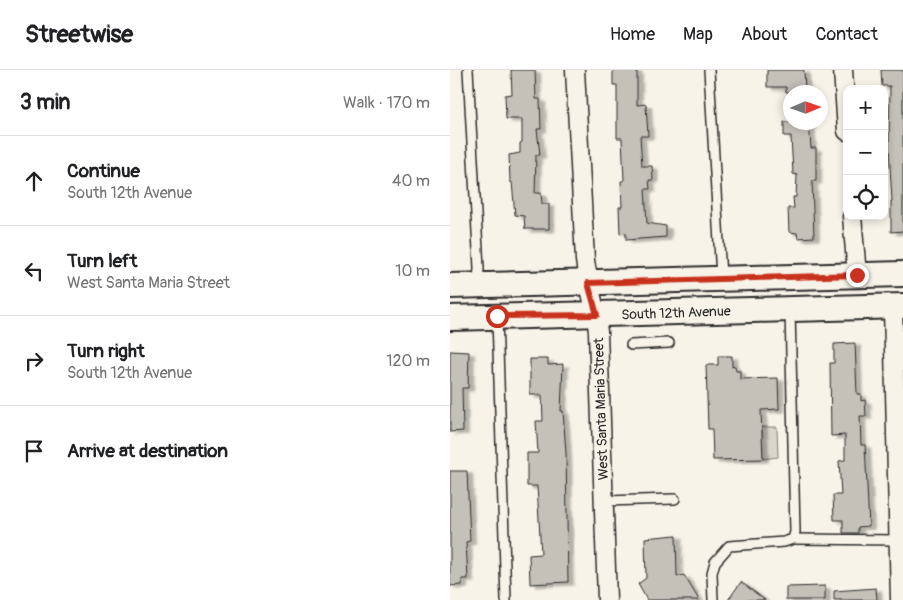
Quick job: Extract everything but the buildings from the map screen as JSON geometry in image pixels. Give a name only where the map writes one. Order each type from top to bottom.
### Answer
[{"type":"main road","points":[[450,286],[903,274]]},
{"type":"main road","name":"South 12th Avenue","points":[[450,318],[898,306]]},
{"type":"street","name":"West Santa Maria Street","points":[[575,70],[585,260],[588,283],[597,315],[607,600]]},
{"type":"street","points":[[843,70],[847,130]]},
{"type":"street","points":[[852,220],[857,275]]},
{"type":"street","points":[[898,306],[900,600]]},
{"type":"lane","points":[[468,70],[479,268],[478,285]]},
{"type":"lane","points":[[709,70],[721,279]]},
{"type":"lane","points":[[790,309],[795,532],[793,539]]},
{"type":"lane","points":[[497,316],[506,600]]},
{"type":"lane","points":[[631,345],[669,344]]},
{"type":"lane","points":[[604,501],[675,499]]},
{"type":"lane","points":[[713,600],[712,573],[715,562],[729,546],[784,542],[793,539],[899,540]]},
{"type":"shaded area","points":[[762,427],[777,427],[778,457],[763,459]]},
{"type":"route","points":[[497,316],[597,315],[588,283],[857,275]]}]
